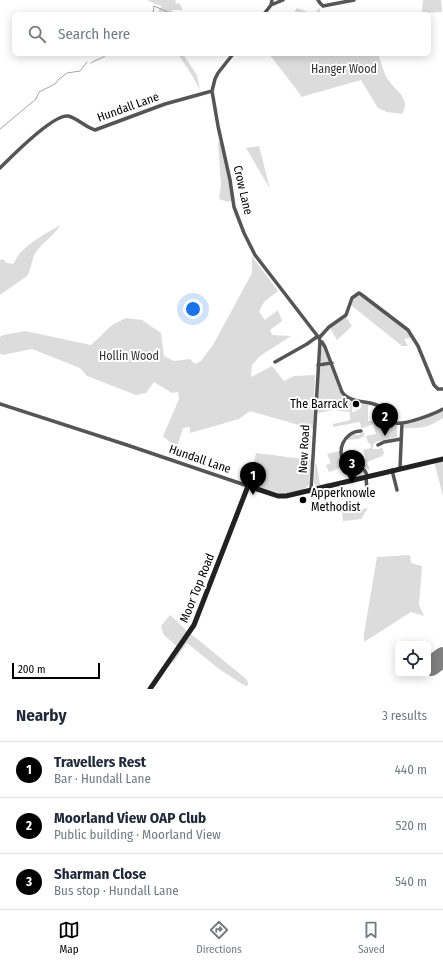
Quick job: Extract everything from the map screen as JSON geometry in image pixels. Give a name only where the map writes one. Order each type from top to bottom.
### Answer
[{"type":"street","points":[[266,12],[271,5],[272,0]]},
{"type":"street","points":[[271,5],[283,0]]},
{"type":"street","points":[[318,0],[324,6],[354,0]]},
{"type":"street","points":[[212,91],[215,78],[232,56]]},
{"type":"street","name":"Hundall Lane","points":[[0,168],[28,141],[62,116],[73,118],[85,126],[95,130],[165,104],[212,91]]},
{"type":"street","name":"Crow Lane","points":[[212,91],[230,180],[233,203],[244,233],[260,263],[322,342],[342,392],[346,397],[381,407],[392,421],[402,423]]},
{"type":"street","points":[[275,362],[319,338],[329,327],[346,315],[352,298],[359,293],[408,330],[418,346],[436,388],[443,389]]},
{"type":"street","name":"New Road","points":[[311,490],[319,338]]},
{"type":"street","points":[[318,364],[332,364]]},
{"type":"street","name":"Hundall Lane","points":[[0,404],[281,497],[443,459]]},
{"type":"street","points":[[400,468],[402,423],[432,415],[443,410]]},
{"type":"street","points":[[359,432],[355,431],[349,434],[343,441],[342,458],[347,465],[363,469],[367,476],[367,490]]},
{"type":"street","points":[[378,445],[384,442],[401,439]]},
{"type":"street","points":[[392,470],[397,490]]},
{"type":"street","name":"Moor Top Road","points":[[150,689],[194,625],[248,486]]},
{"type":"green space","points":[[147,0],[176,0],[175,3],[180,4],[183,10],[159,12],[158,11],[162,6]]},
{"type":"green space","points":[[423,0],[441,0],[442,12],[422,12]]},
{"type":"green space","points":[[297,8],[308,12],[294,12]]},
{"type":"green space","points":[[179,56],[184,56],[197,75],[200,90]]},
{"type":"green space","name":"Hanger Wood","points":[[271,56],[379,56],[387,78],[401,94],[405,103],[405,108],[402,114],[387,112],[378,108],[361,80],[301,97]]},
{"type":"green space","points":[[218,142],[220,143],[226,165],[232,201],[228,202],[219,199],[221,185]]},
{"type":"green space","points":[[259,146],[270,189],[246,148]]},
{"type":"green space","points":[[60,225],[36,252],[27,276],[0,295],[0,260],[3,259],[7,263],[13,264],[19,254],[26,247]]},
{"type":"green space","name":"Hollin Wood","points":[[252,256],[278,291],[264,302],[259,312],[265,320],[278,310],[282,321],[270,330],[272,335],[291,336],[260,356],[252,365],[251,377],[272,366],[284,381],[294,376],[315,375],[313,429],[250,411],[239,419],[190,433],[190,427],[183,428],[178,444],[171,443],[163,436],[179,399],[178,392],[172,393],[154,382],[146,393],[136,395],[87,376],[80,368],[32,349],[2,355],[0,353],[0,337],[3,335],[25,331],[91,345],[112,325],[126,318],[142,320],[161,333],[164,356],[174,361],[190,359],[195,364],[201,361],[213,345],[252,273]]},
{"type":"green space","points":[[358,295],[364,297],[405,328],[412,338],[404,339],[408,346],[402,346],[351,305],[354,298]]},
{"type":"green space","points":[[346,317],[352,326],[337,340],[330,328]]},
{"type":"green space","points":[[322,345],[329,361],[323,363],[320,361]]},
{"type":"green space","points":[[322,366],[331,366],[339,389],[344,397],[346,400],[353,400],[352,412],[361,408],[362,403],[368,405],[368,421],[380,421],[379,409],[382,410],[391,421],[397,425],[397,437],[376,442],[373,445],[373,449],[379,449],[382,447],[384,453],[382,456],[367,462],[370,470],[360,465],[350,464],[344,458],[344,453],[354,451],[357,462],[366,459],[363,450],[371,448],[366,436],[376,434],[373,424],[363,428],[361,428],[360,422],[333,427],[333,424],[350,420],[350,412],[333,410],[318,413],[319,369]]},
{"type":"green space","points":[[443,412],[443,418],[429,426],[404,428],[403,424]]},
{"type":"green space","points":[[364,432],[364,436],[359,439],[346,440],[353,434],[358,435]]},
{"type":"green space","points":[[340,451],[340,459],[345,466],[329,472],[326,465],[331,463],[327,454]]},
{"type":"green space","points":[[256,453],[311,460],[309,484],[302,490],[282,494],[249,484]]},
{"type":"green space","points":[[443,461],[443,496],[434,462]]},
{"type":"green space","points":[[315,463],[317,466],[320,484],[322,485],[328,482],[330,484],[317,486],[314,484]]},
{"type":"green space","points":[[350,468],[361,469],[364,473],[356,477],[355,475],[353,476]]},
{"type":"green space","points":[[368,508],[361,519],[343,521],[342,512]]},
{"type":"green space","points":[[410,555],[411,563],[422,566],[419,605],[424,616],[411,612],[364,642],[364,634],[377,557]]},
{"type":"green space","points":[[170,615],[185,629],[190,636],[191,634],[245,678],[248,685],[246,686],[242,684],[219,669],[187,643],[173,663],[172,662],[180,649],[164,635],[161,626]]},
{"type":"waterway","points":[[153,12],[154,6],[168,12]]},
{"type":"waterway","points":[[91,63],[105,56]]},
{"type":"waterway","points":[[0,129],[36,99],[39,92],[55,84],[67,73],[80,71],[87,62]]},
{"type":"runway","points":[[431,666],[443,657]]},
{"type":"place","name":"The Barrack","points":[[356,404]]},
{"type":"place","name":"Moorland View OAP Club","points":[[385,436]]},
{"type":"place","name":"Sharman Close","points":[[352,483]]},
{"type":"place","name":"Travellers Rest","points":[[253,495]]},
{"type":"place","name":"Apperknowle Methodist","points":[[303,500]]}]
